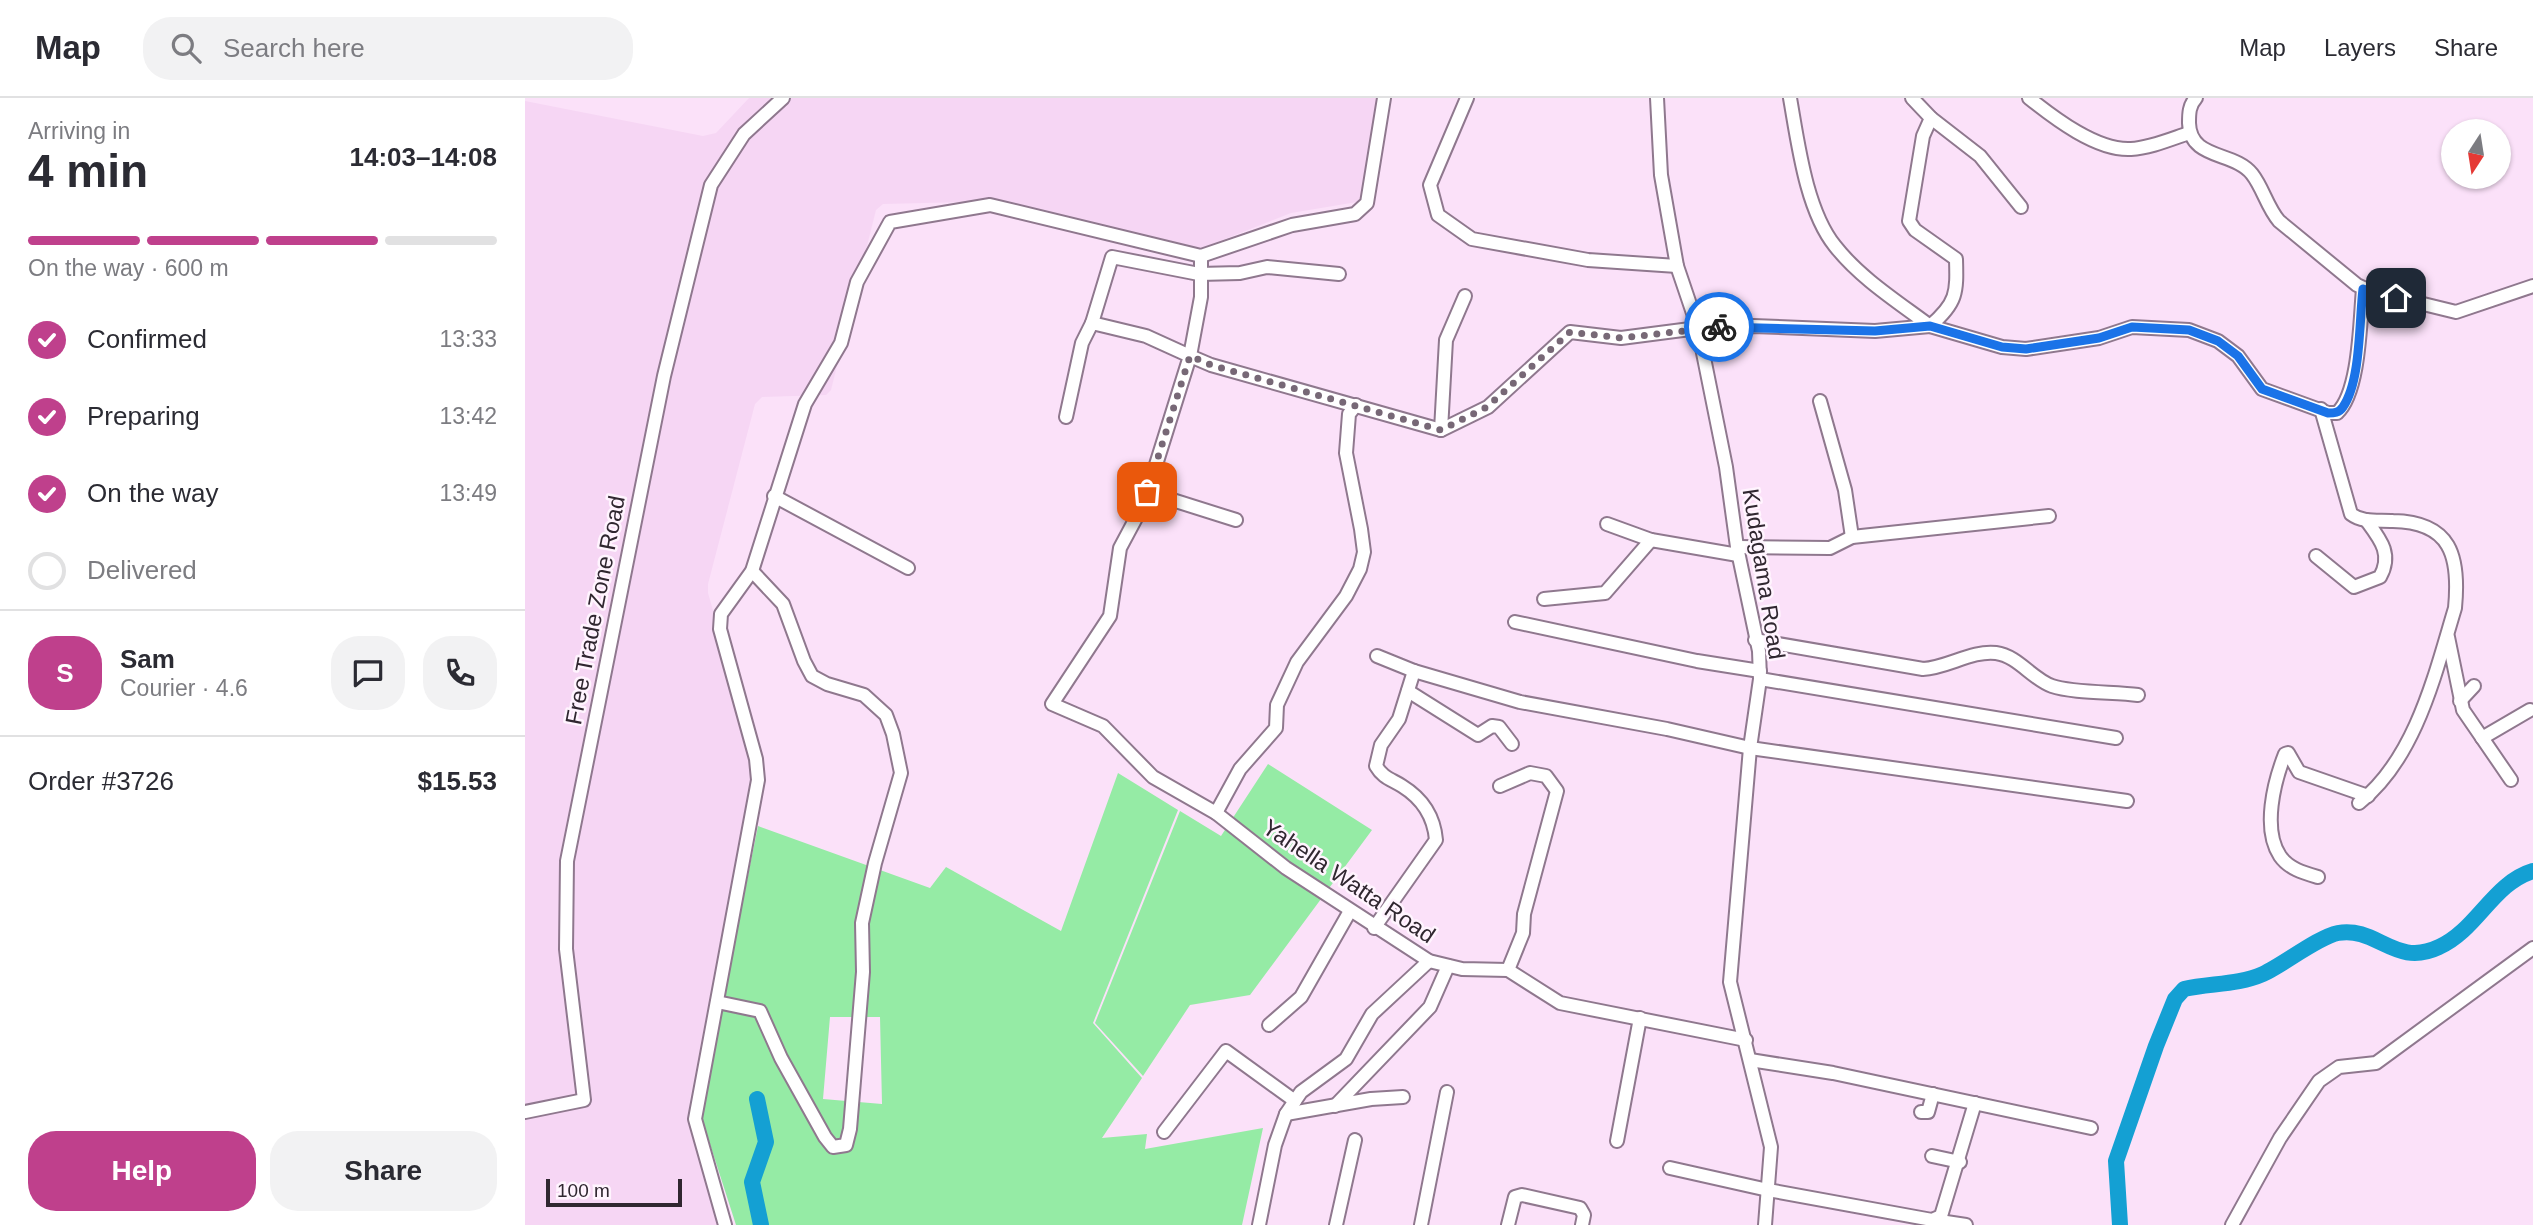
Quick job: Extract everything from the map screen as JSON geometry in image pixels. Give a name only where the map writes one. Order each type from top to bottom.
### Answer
[{"type":"street","name":"Free Trade Zone Road","points":[[525,1112],[584,1100],[566,948],[566,861],[664,376],[711,184],[744,134],[782,98]]},
{"type":"street","points":[[725,1225],[695,1119],[758,780],[756,759],[720,629],[721,614],[752,571],[805,404],[841,343],[857,282],[890,222],[990,205],[1201,257],[1292,225],[1355,214],[1367,203],[1384,98]]},
{"type":"street","points":[[1467,98],[1430,185],[1439,215],[1472,239],[1588,260],[1677,266]]},
{"type":"street","name":"Kudagama Road","points":[[1657,98],[1661,175],[1677,266],[1698,328],[1726,467],[1737,551],[1760,675],[1750,748],[1730,982],[1771,1147],[1765,1225]]},
{"type":"street","points":[[1790,98],[1803,165],[1823,227],[1835,247],[1879,288],[1930,326],[2002,347],[2026,349],[2099,338],[2132,327],[2189,330],[2218,341],[2238,356],[2262,389],[2337,413],[2343,408],[2352,384],[2363,289]]},
{"type":"street","points":[[1912,98],[1931,118],[1980,156],[2021,207]]},
{"type":"street","points":[[2029,98],[2060,124],[2111,147],[2129,149],[2189,133]]},
{"type":"street","points":[[2196,98],[2190,110],[2189,133],[2196,144],[2208,153],[2234,161],[2252,174],[2270,210],[2279,221],[2363,289],[2456,312],[2533,286]]},
{"type":"street","points":[[1092,323],[1146,336],[1211,365],[1441,430],[1487,407],[1570,332],[1621,338],[1698,328],[1753,326],[1875,331],[1930,326],[1952,304],[1957,291],[1956,259],[1915,230],[1909,221],[1923,136],[1931,118]]},
{"type":"street","points":[[1066,417],[1082,344],[1092,323],[1112,257],[1199,274],[1240,273],[1267,267],[1339,274]]},
{"type":"street","points":[[1201,257],[1201,297],[1190,356],[1147,492],[1236,520]]},
{"type":"street","points":[[1441,430],[1445,340],[1465,296]]},
{"type":"street","points":[[1820,401],[1845,490],[1852,537]]},
{"type":"street","points":[[1216,813],[1240,769],[1276,728],[1277,705],[1297,662],[1346,596],[1360,569],[1364,552],[1346,453],[1349,414],[1356,405]]},
{"type":"street","points":[[2318,877],[2295,869],[2287,863],[2280,856],[2274,836],[2272,811],[2277,775],[2285,754],[2288,753],[2298,772],[2363,799],[2400,753],[2419,717],[2447,633],[2457,591],[2449,545],[2434,527],[2409,521],[2365,520],[2351,514],[2321,409]]},
{"type":"street","name":"Yahella Watta Road","points":[[1147,492],[1119,548],[1110,616],[1052,704],[1103,726],[1153,777],[1216,813],[1286,868],[1374,928],[1429,961],[1448,966],[1509,970],[1560,1003],[1746,1040]]},
{"type":"street","points":[[774,496],[908,568]]},
{"type":"street","points":[[1607,524],[1651,540],[1737,551],[1830,548],[1852,537],[2049,516]]},
{"type":"street","points":[[2316,556],[2354,587],[2380,577],[2386,567],[2386,551],[2365,520]]},
{"type":"street","points":[[1544,599],[1605,593],[1651,540]]},
{"type":"street","points":[[717,1002],[760,1011],[781,1058],[825,1137],[833,1147],[846,1144],[850,1129],[863,972],[862,923],[875,863],[901,773],[886,715],[864,695],[827,684],[812,676],[783,604],[752,571]]},
{"type":"street","points":[[1515,622],[1760,675],[2116,738]]},
{"type":"street","points":[[2447,633],[2460,701],[2511,780]]},
{"type":"street","points":[[1755,640],[1923,669],[1940,668],[1977,654],[1996,653],[2010,658],[2051,686],[2138,695]]},
{"type":"street","points":[[1377,656],[1414,671],[1520,702],[1667,729],[1750,748],[2127,801]]},
{"type":"street","points":[[1374,928],[1436,841],[1435,826],[1427,806],[1403,786],[1382,776],[1375,766],[1381,745],[1399,719],[1414,671]]},
{"type":"street","points":[[2460,701],[2474,686]]},
{"type":"street","points":[[1408,691],[1478,736],[1492,726],[1499,727],[1512,744]]},
{"type":"street","points":[[2482,738],[2530,710]]},
{"type":"street","points":[[1500,786],[1529,773],[1546,776],[1557,791],[1524,914],[1523,933],[1509,970]]},
{"type":"street","points":[[1269,1025],[1301,997],[1350,911]]},
{"type":"street","points":[[2232,1225],[2280,1138],[2319,1081],[2339,1067],[2376,1063],[2533,948]]},
{"type":"street","points":[[1259,1225],[1275,1145],[1286,1114],[1301,1092],[1346,1059],[1371,1014],[1429,961]]},
{"type":"street","points":[[1335,1106],[1430,1007],[1448,966]]},
{"type":"street","points":[[1617,1141],[1640,1018]]},
{"type":"street","points":[[1164,1132],[1226,1051],[1295,1101]]},
{"type":"street","points":[[1750,1060],[1933,1094],[2091,1128]]},
{"type":"street","points":[[1421,1225],[1447,1092]]},
{"type":"street","points":[[1921,1112],[1928,1112],[1933,1094]]},
{"type":"street","points":[[1286,1114],[1403,1097]]},
{"type":"street","points":[[1932,1220],[1941,1216],[1960,1162],[1975,1103]]},
{"type":"street","points":[[1336,1225],[1355,1140]]},
{"type":"street","points":[[1932,1156],[1960,1162]]},
{"type":"street","points":[[1670,1168],[1768,1190],[1966,1225]]},
{"type":"street","points":[[1508,1225],[1511,1204],[1515,1197],[1522,1195],[1580,1208],[1584,1215],[1582,1225]]},
{"type":"shaded area","points":[[749,98],[1382,98],[1365,193],[1357,202],[1291,213],[1197,250],[1007,201],[883,204],[876,210],[831,390],[826,395],[762,397],[755,404],[708,584],[708,593],[757,762],[690,1099],[688,1122],[721,1225],[525,1225],[525,101],[703,136],[716,133]]},
{"type":"green space","points":[[1268,764],[1372,830],[1250,995],[1190,1005],[1143,1076],[1095,1023],[1180,811],[1221,836]]},
{"type":"green space","points":[[1118,773],[1178,810],[1093,1023],[1142,1078],[1102,1138],[1147,1134],[1145,1149],[1263,1128],[1242,1225],[736,1225],[700,1113],[758,826],[930,888],[946,867],[1061,931]],"holes":[[[830,1017],[880,1017],[882,1104],[823,1099]]]},
{"type":"waterway","points":[[2120,1225],[2116,1161],[2156,1046],[2175,999],[2184,989],[2253,978],[2338,933],[2364,935],[2410,953],[2439,947],[2464,930],[2507,886],[2533,871]]},
{"type":"waterway","points":[[757,1099],[766,1142],[752,1182],[761,1225]]},
{"type":"way so far","points":[[1147,492],[1190,356],[1211,365],[1441,430],[1487,407],[1570,332],[1621,338],[1719,327]]},
{"type":"route","points":[[1719,327],[1875,331],[1930,326],[1949,334],[2002,347],[2026,349],[2099,338],[2132,327],[2189,330],[2218,341],[2238,356],[2262,389],[2328,413],[2337,413],[2343,408],[2352,384],[2363,289],[2396,298]]}]
